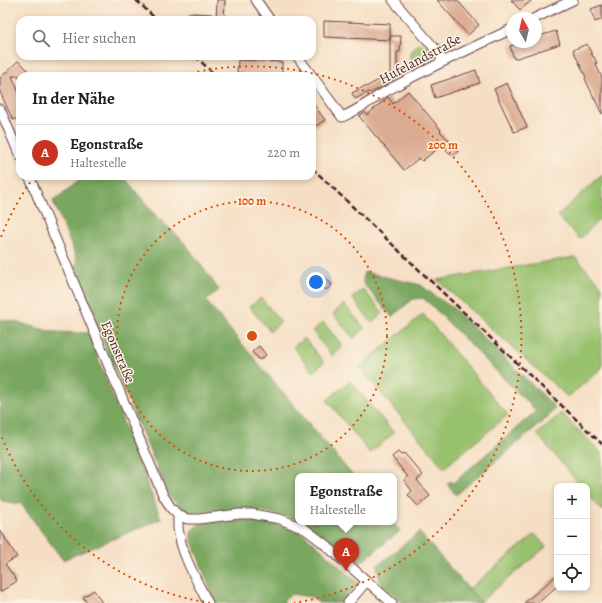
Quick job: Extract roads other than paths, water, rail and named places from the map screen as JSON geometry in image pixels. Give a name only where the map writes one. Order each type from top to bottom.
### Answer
[{"type":"street","points":[[256,0],[267,16]]},
{"type":"street","points":[[393,0],[437,50],[443,61]]},
{"type":"street","points":[[542,15],[573,0]]},
{"type":"street","name":"Hufelandstraße","points":[[316,81],[342,117],[443,61],[506,32]]},
{"type":"street","points":[[300,60],[309,72]]},
{"type":"street","points":[[0,109],[16,147]]},
{"type":"street","name":"Egonstraße","points":[[31,180],[163,495],[171,508],[178,515]]},
{"type":"street","points":[[208,603],[186,557],[178,527],[178,515],[186,519],[199,519],[239,514],[252,514],[280,519],[305,529],[392,603]]},
{"type":"street","points":[[348,603],[367,581]]},
{"type":"railway","points":[[136,0],[153,16]]},
{"type":"railway","points":[[199,60],[212,72]]},
{"type":"railway","points":[[316,172],[602,444]]},
{"type":"place","name":"Egonstraße","points":[[346,571]]}]
